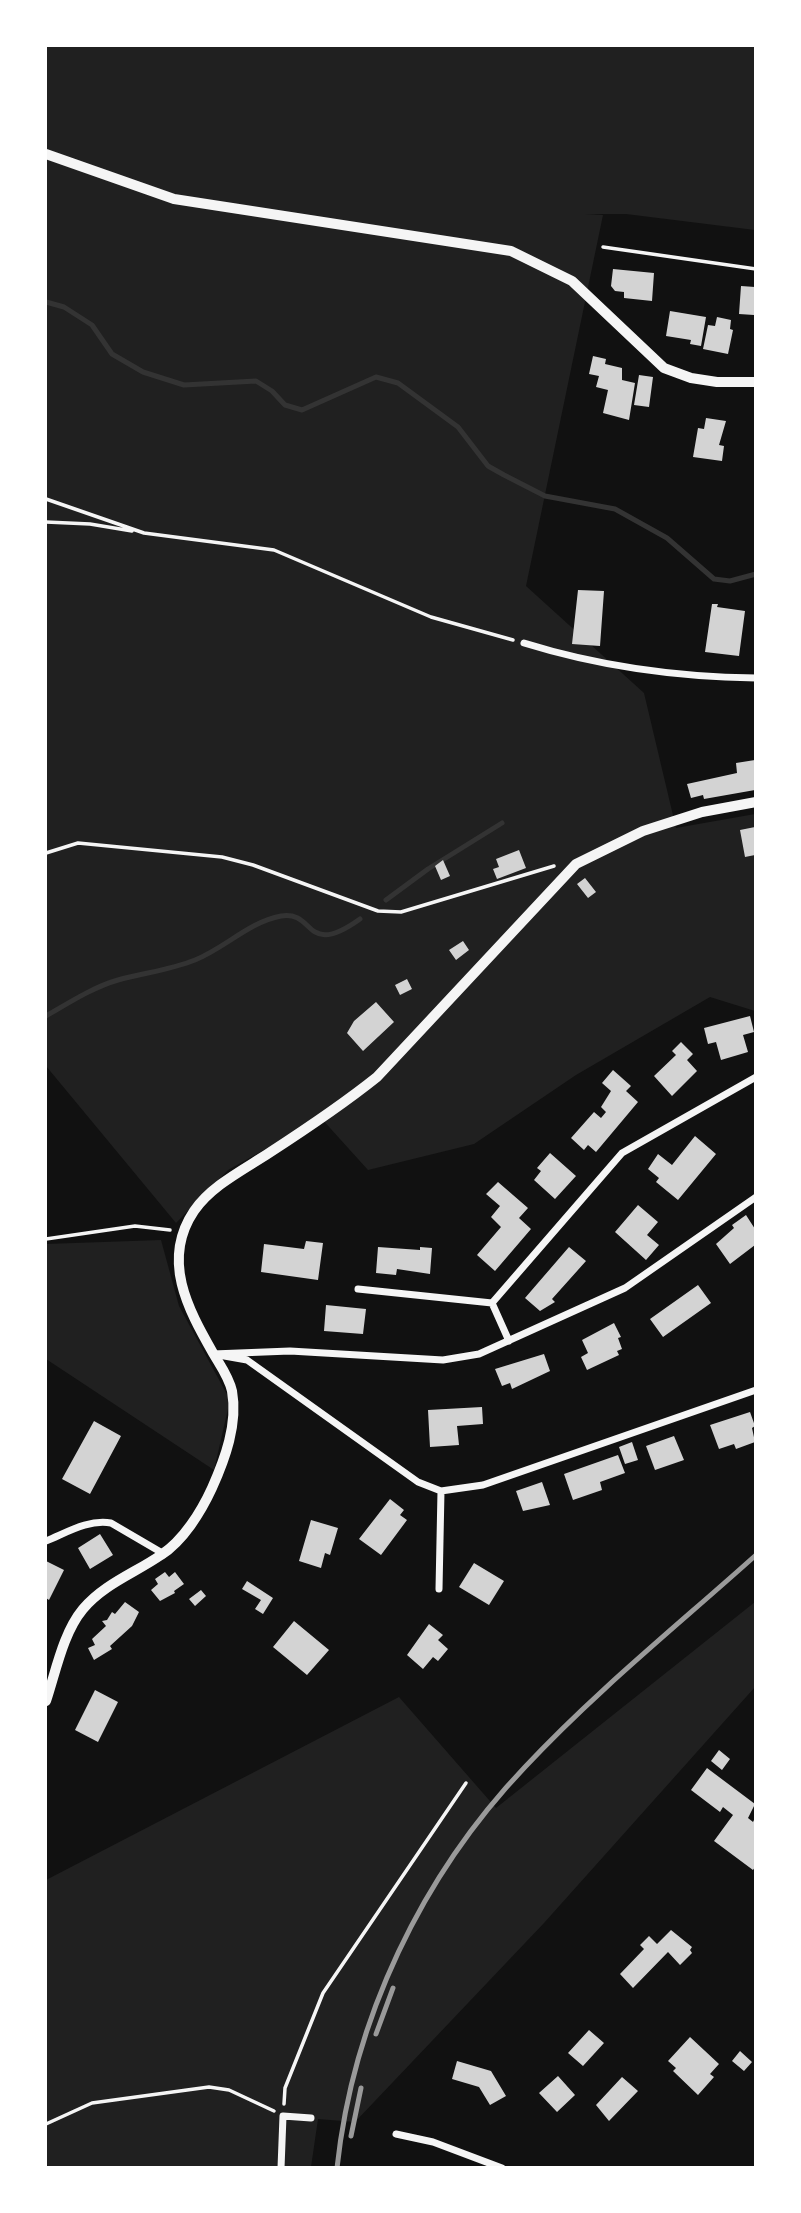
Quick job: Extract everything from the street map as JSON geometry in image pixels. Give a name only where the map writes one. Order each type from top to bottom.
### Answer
[{"type":"street","points":[[46,154],[174,199],[511,251],[572,281],[664,368],[691,378],[717,382],[755,382]]},
{"type":"street","points":[[524,643],[574,659],[710,677],[755,678]]},
{"type":"street","points":[[46,1701],[65,1644],[82,1610],[114,1583],[164,1554],[181,1538],[206,1499],[230,1435],[232,1391],[189,1309],[179,1280],[178,1254],[182,1232],[194,1211],[208,1195],[342,1105],[377,1077],[576,864],[643,831],[702,812],[755,802]]},
{"type":"street","points":[[492,1303],[622,1153],[755,1077]]},
{"type":"street","points":[[213,1354],[290,1351],[443,1360],[479,1354],[625,1288],[755,1197]]},
{"type":"street","points":[[358,1289],[492,1303]]},
{"type":"street","points":[[492,1303],[509,1341]]},
{"type":"street","points":[[213,1354],[247,1360],[396,1467],[441,1491],[483,1485],[755,1390]]},
{"type":"street","points":[[439,1589],[441,1491]]},
{"type":"street","points":[[46,1541],[91,1522],[101,1521],[111,1523],[164,1554]]},
{"type":"street","points":[[281,2168],[283,2116],[311,2118]]},
{"type":"street","points":[[396,2134],[433,2142],[502,2168]]},
{"type":"path","points":[[603,247],[755,269]]},
{"type":"path","points":[[46,499],[144,533]]},
{"type":"path","points":[[46,522],[90,524],[274,550],[431,617],[524,643]]},
{"type":"path","points":[[46,853],[78,843],[222,857],[253,865],[377,911],[401,912],[557,866]]},
{"type":"path","points":[[46,1239],[135,1226],[182,1232]]},
{"type":"path","points":[[46,2124],[92,2102],[209,2087],[229,2090],[283,2116],[285,2088],[323,1993],[466,1783]]},
{"type":"shaded area","points":[[46,46],[755,46],[755,230],[626,214],[585,214],[603,215],[526,586],[644,693],[676,828],[755,814],[755,1011],[710,997],[576,1075],[474,1144],[368,1170],[321,1118],[228,1170],[176,1223],[46,1066]]},
{"type":"shaded area","points":[[161,1240],[179,1306],[230,1400],[214,1470],[46,1359],[46,1244]]},
{"type":"shaded area","points":[[755,1602],[755,1687],[544,1923],[355,2122],[318,2119],[311,2167],[46,2168],[46,1880],[399,1697],[496,1808]]},
{"type":"building","points":[[613,269],[654,273],[652,301],[624,298],[624,292],[615,291],[611,286]]},
{"type":"building","points":[[741,286],[755,287],[754,315],[739,314]]},
{"type":"building","points":[[670,311],[706,317],[701,346],[690,344],[691,340],[666,336]]},
{"type":"building","points":[[717,317],[731,320],[730,329],[733,330],[728,354],[703,349],[708,325],[715,326]]},
{"type":"building","points":[[593,356],[606,359],[605,364],[622,368],[622,380],[635,383],[629,420],[603,413],[608,390],[596,387],[599,376],[589,374]]},
{"type":"building","points":[[639,375],[653,377],[649,407],[634,405]]},
{"type":"building","points":[[706,418],[726,421],[719,445],[724,446],[722,461],[693,457],[698,428],[704,429]]},
{"type":"building","points":[[578,590],[604,591],[600,646],[572,644]]},
{"type":"building","points":[[712,604],[745,611],[739,656],[705,652]]},
{"type":"building","points":[[755,760],[755,790],[704,799],[703,795],[691,798],[687,784],[737,773],[736,763]]},
{"type":"building","points":[[755,827],[755,855],[745,857],[740,830]]},
{"type":"building","points":[[519,850],[526,868],[497,879],[493,869],[499,867],[496,859]]},
{"type":"building","points":[[443,860],[450,876],[441,880],[435,866]]},
{"type":"building","points":[[585,878],[596,892],[588,898],[577,884]]},
{"type":"building","points":[[463,941],[469,950],[456,960],[449,950]]},
{"type":"building","points":[[407,979],[412,989],[400,995],[395,985]]},
{"type":"building","points":[[376,1002],[394,1022],[363,1051],[347,1033],[354,1021]]},
{"type":"building","points":[[750,1016],[754,1032],[743,1035],[748,1052],[721,1060],[716,1042],[708,1044],[704,1028]]},
{"type":"building","points":[[681,1042],[693,1054],[687,1060],[697,1071],[672,1096],[654,1076],[676,1055],[672,1051]]},
{"type":"building","points":[[613,1070],[631,1086],[626,1091],[638,1102],[596,1152],[588,1145],[584,1150],[571,1138],[594,1112],[601,1118],[606,1112],[601,1107],[611,1091],[602,1083]]},
{"type":"building","points":[[695,1136],[716,1154],[678,1200],[656,1182],[659,1178],[648,1169],[658,1154],[672,1165]]},
{"type":"building","points":[[550,1153],[576,1176],[555,1199],[534,1180],[541,1171],[537,1168]]},
{"type":"building","points":[[498,1182],[528,1208],[519,1218],[531,1229],[495,1271],[477,1255],[501,1227],[491,1217],[500,1206],[486,1194]]},
{"type":"building","points":[[638,1205],[658,1222],[647,1235],[659,1245],[646,1260],[615,1232]]},
{"type":"building","points":[[746,1215],[755,1229],[755,1245],[730,1264],[716,1244],[734,1228],[732,1225]]},
{"type":"building","points":[[306,1241],[323,1243],[318,1280],[261,1272],[264,1244],[304,1249]]},
{"type":"building","points":[[378,1247],[420,1250],[420,1247],[432,1248],[430,1274],[397,1269],[396,1275],[376,1273]]},
{"type":"building","points":[[569,1247],[586,1261],[552,1299],[555,1302],[540,1311],[525,1298]]},
{"type":"building","points":[[698,1285],[711,1303],[663,1337],[650,1319]]},
{"type":"building","points":[[326,1305],[366,1309],[363,1334],[324,1331]]},
{"type":"building","points":[[614,1323],[621,1337],[618,1338],[622,1349],[617,1351],[619,1355],[587,1370],[581,1357],[588,1353],[582,1340]]},
{"type":"building","points":[[544,1354],[550,1371],[512,1389],[510,1383],[502,1386],[495,1369]]},
{"type":"building","points":[[482,1407],[483,1424],[457,1426],[459,1445],[430,1447],[428,1410]]},
{"type":"building","points":[[750,1412],[755,1426],[752,1428],[755,1442],[736,1449],[734,1444],[719,1449],[710,1425]]},
{"type":"building","points":[[94,1421],[121,1436],[90,1494],[62,1479]]},
{"type":"building","points":[[674,1436],[684,1460],[655,1470],[646,1446]]},
{"type":"building","points":[[632,1442],[638,1460],[625,1464],[619,1447]]},
{"type":"building","points":[[618,1455],[625,1473],[600,1482],[602,1490],[573,1500],[564,1474]]},
{"type":"building","points":[[542,1482],[550,1505],[523,1511],[516,1491]]},
{"type":"building","points":[[390,1499],[404,1510],[400,1515],[407,1520],[381,1555],[359,1539]]},
{"type":"building","points":[[311,1520],[338,1528],[330,1555],[325,1553],[321,1568],[299,1561]]},
{"type":"building","points":[[100,1534],[113,1555],[90,1569],[78,1548]]},
{"type":"building","points":[[46,1561],[64,1570],[49,1600],[46,1598]]},
{"type":"building","points":[[474,1563],[504,1581],[489,1605],[459,1587]]},
{"type":"building","points":[[165,1572],[169,1577],[175,1572],[184,1584],[174,1591],[175,1593],[160,1601],[151,1590],[158,1584],[155,1579]]},
{"type":"building","points":[[247,1581],[273,1598],[263,1614],[255,1609],[261,1600],[242,1589]]},
{"type":"building","points":[[201,1590],[206,1596],[195,1606],[189,1599]]},
{"type":"building","points":[[125,1602],[139,1612],[132,1626],[110,1646],[112,1649],[94,1660],[88,1648],[95,1645],[92,1639],[106,1626],[102,1621],[107,1620],[112,1612],[115,1614]]},
{"type":"building","points":[[294,1621],[329,1650],[307,1675],[273,1647]]},
{"type":"building","points":[[429,1624],[443,1635],[438,1640],[448,1649],[438,1661],[433,1657],[423,1669],[407,1655]]},
{"type":"building","points":[[95,1690],[118,1702],[98,1742],[75,1730]]},
{"type":"building","points":[[719,1750],[730,1759],[722,1770],[711,1761]]},
{"type":"building","points":[[707,1768],[755,1804],[748,1818],[753,1822],[755,1818],[753,1870],[714,1841],[733,1815],[723,1807],[720,1812],[691,1790]]},
{"type":"building","points":[[671,1930],[692,1947],[692,1953],[680,1965],[668,1952],[633,1988],[620,1974],[644,1949],[640,1945],[649,1936],[657,1944]]},
{"type":"building","points":[[589,2030],[604,2043],[583,2066],[568,2053]]},
{"type":"building","points":[[690,2037],[719,2064],[710,2074],[714,2077],[698,2095],[673,2071],[676,2068],[668,2061]]},
{"type":"building","points":[[740,2051],[752,2062],[744,2071],[732,2061]]},
{"type":"building","points":[[457,2061],[491,2071],[506,2096],[490,2105],[479,2087],[452,2079]]},
{"type":"building","points":[[558,2076],[575,2095],[557,2112],[539,2093]]},
{"type":"building","points":[[622,2077],[638,2091],[609,2121],[596,2105]]},
{"type":"waterway","points":[[46,302],[64,307],[92,325],[112,354],[143,372],[184,385],[256,381],[272,391],[285,405],[302,410],[376,377],[398,383],[458,427],[488,466],[504,475],[545,496],[615,509],[667,538],[714,579],[730,581],[756,574]]},
{"type":"waterway","points":[[386,900],[428,869],[502,823]]},
{"type":"waterway","points":[[46,1016],[109,983],[195,960],[269,919],[292,916],[320,934],[329,935],[360,919]]},
{"type":"railway","points":[[337,2168],[345,2112],[376,2004],[398,1952],[424,1902],[454,1854],[488,1809],[552,1739],[756,1555]]},
{"type":"railway","points":[[376,2034],[393,1988]]},
{"type":"railway","points":[[351,2136],[361,2088]]}]
